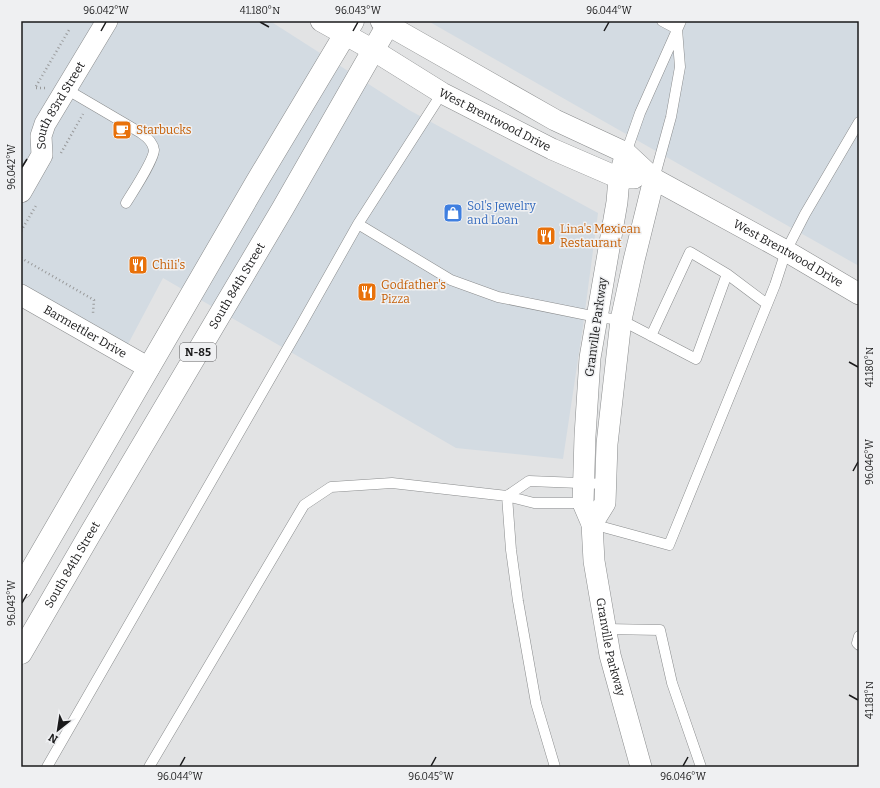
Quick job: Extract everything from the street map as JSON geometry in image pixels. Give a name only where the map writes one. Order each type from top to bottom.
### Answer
[{"type":"main road","name":"South 84th Street","points":[[21,653],[283,208],[373,50],[386,22]]},
{"type":"main road","name":"N-85","points":[[21,588],[256,183],[349,28]]},
{"type":"street","name":"South 83rd Street","points":[[30,196],[42,155],[42,130],[57,89],[107,21]]},
{"type":"street","name":"West Brentwood Drive","points":[[321,21],[349,28],[373,50],[442,93],[552,149],[619,178],[654,179]]},
{"type":"street","name":"West Brentwood Drive","points":[[386,22],[555,120],[626,153],[654,179],[786,251],[859,294]]},
{"type":"street","name":"Granville Parkway","points":[[592,524],[605,494],[590,358],[617,202],[619,178],[626,153]]},
{"type":"street","name":"Granville Parkway","points":[[641,767],[610,655],[594,561],[592,524],[583,493],[629,280],[654,179]]},
{"type":"street","name":"Barmettler Drive","points":[[21,295],[149,368]]},
{"type":"lane","points":[[662,21],[679,25]]},
{"type":"lane","points":[[626,153],[640,112],[679,25]]},
{"type":"lane","points":[[654,179],[671,117],[680,67],[679,25]]},
{"type":"lane","points":[[57,89],[141,133],[152,145],[154,149],[152,159],[126,203]]},
{"type":"lane","points":[[47,767],[358,224],[442,93]]},
{"type":"lane","points":[[592,524],[669,546],[777,280],[786,251],[805,214],[859,122]]},
{"type":"lane","points":[[358,224],[451,280],[498,296],[597,317],[621,320],[696,359],[727,274]]},
{"type":"lane","points":[[651,336],[690,252],[727,274],[767,304]]},
{"type":"lane","points":[[508,496],[529,481],[583,493],[605,494]]},
{"type":"lane","points":[[148,767],[304,505],[331,487],[392,483],[508,496],[534,502],[583,493],[605,494]]},
{"type":"lane","points":[[508,496],[511,550],[518,601],[536,703],[555,767]]},
{"type":"lane","points":[[606,629],[660,630],[672,683],[701,767]]},
{"type":"lane","points":[[859,636],[857,643],[859,645]]},
{"type":"path","points":[[57,89],[35,88],[69,30]]},
{"type":"path","points":[[60,157],[86,109]]},
{"type":"path","points":[[21,231],[30,196]]},
{"type":"path","points":[[21,258],[94,300],[93,313]]},
{"type":"shaded area","points":[[21,21],[270,21],[409,110],[598,213],[563,459],[456,448],[163,278],[127,346],[21,283]]},
{"type":"shaded area","points":[[428,21],[859,21],[859,266],[684,167]]},
{"type":"place","name":"Starbucks","points":[[122,130]]},
{"type":"place","name":"Sol's Jewelry and Loan","points":[[453,213]]},
{"type":"place","name":"Lina's Mexican Restaurant","points":[[546,236]]},
{"type":"place","name":"Chili's","points":[[138,265]]},
{"type":"place","name":"Godfather's Pizza","points":[[367,292]]}]
